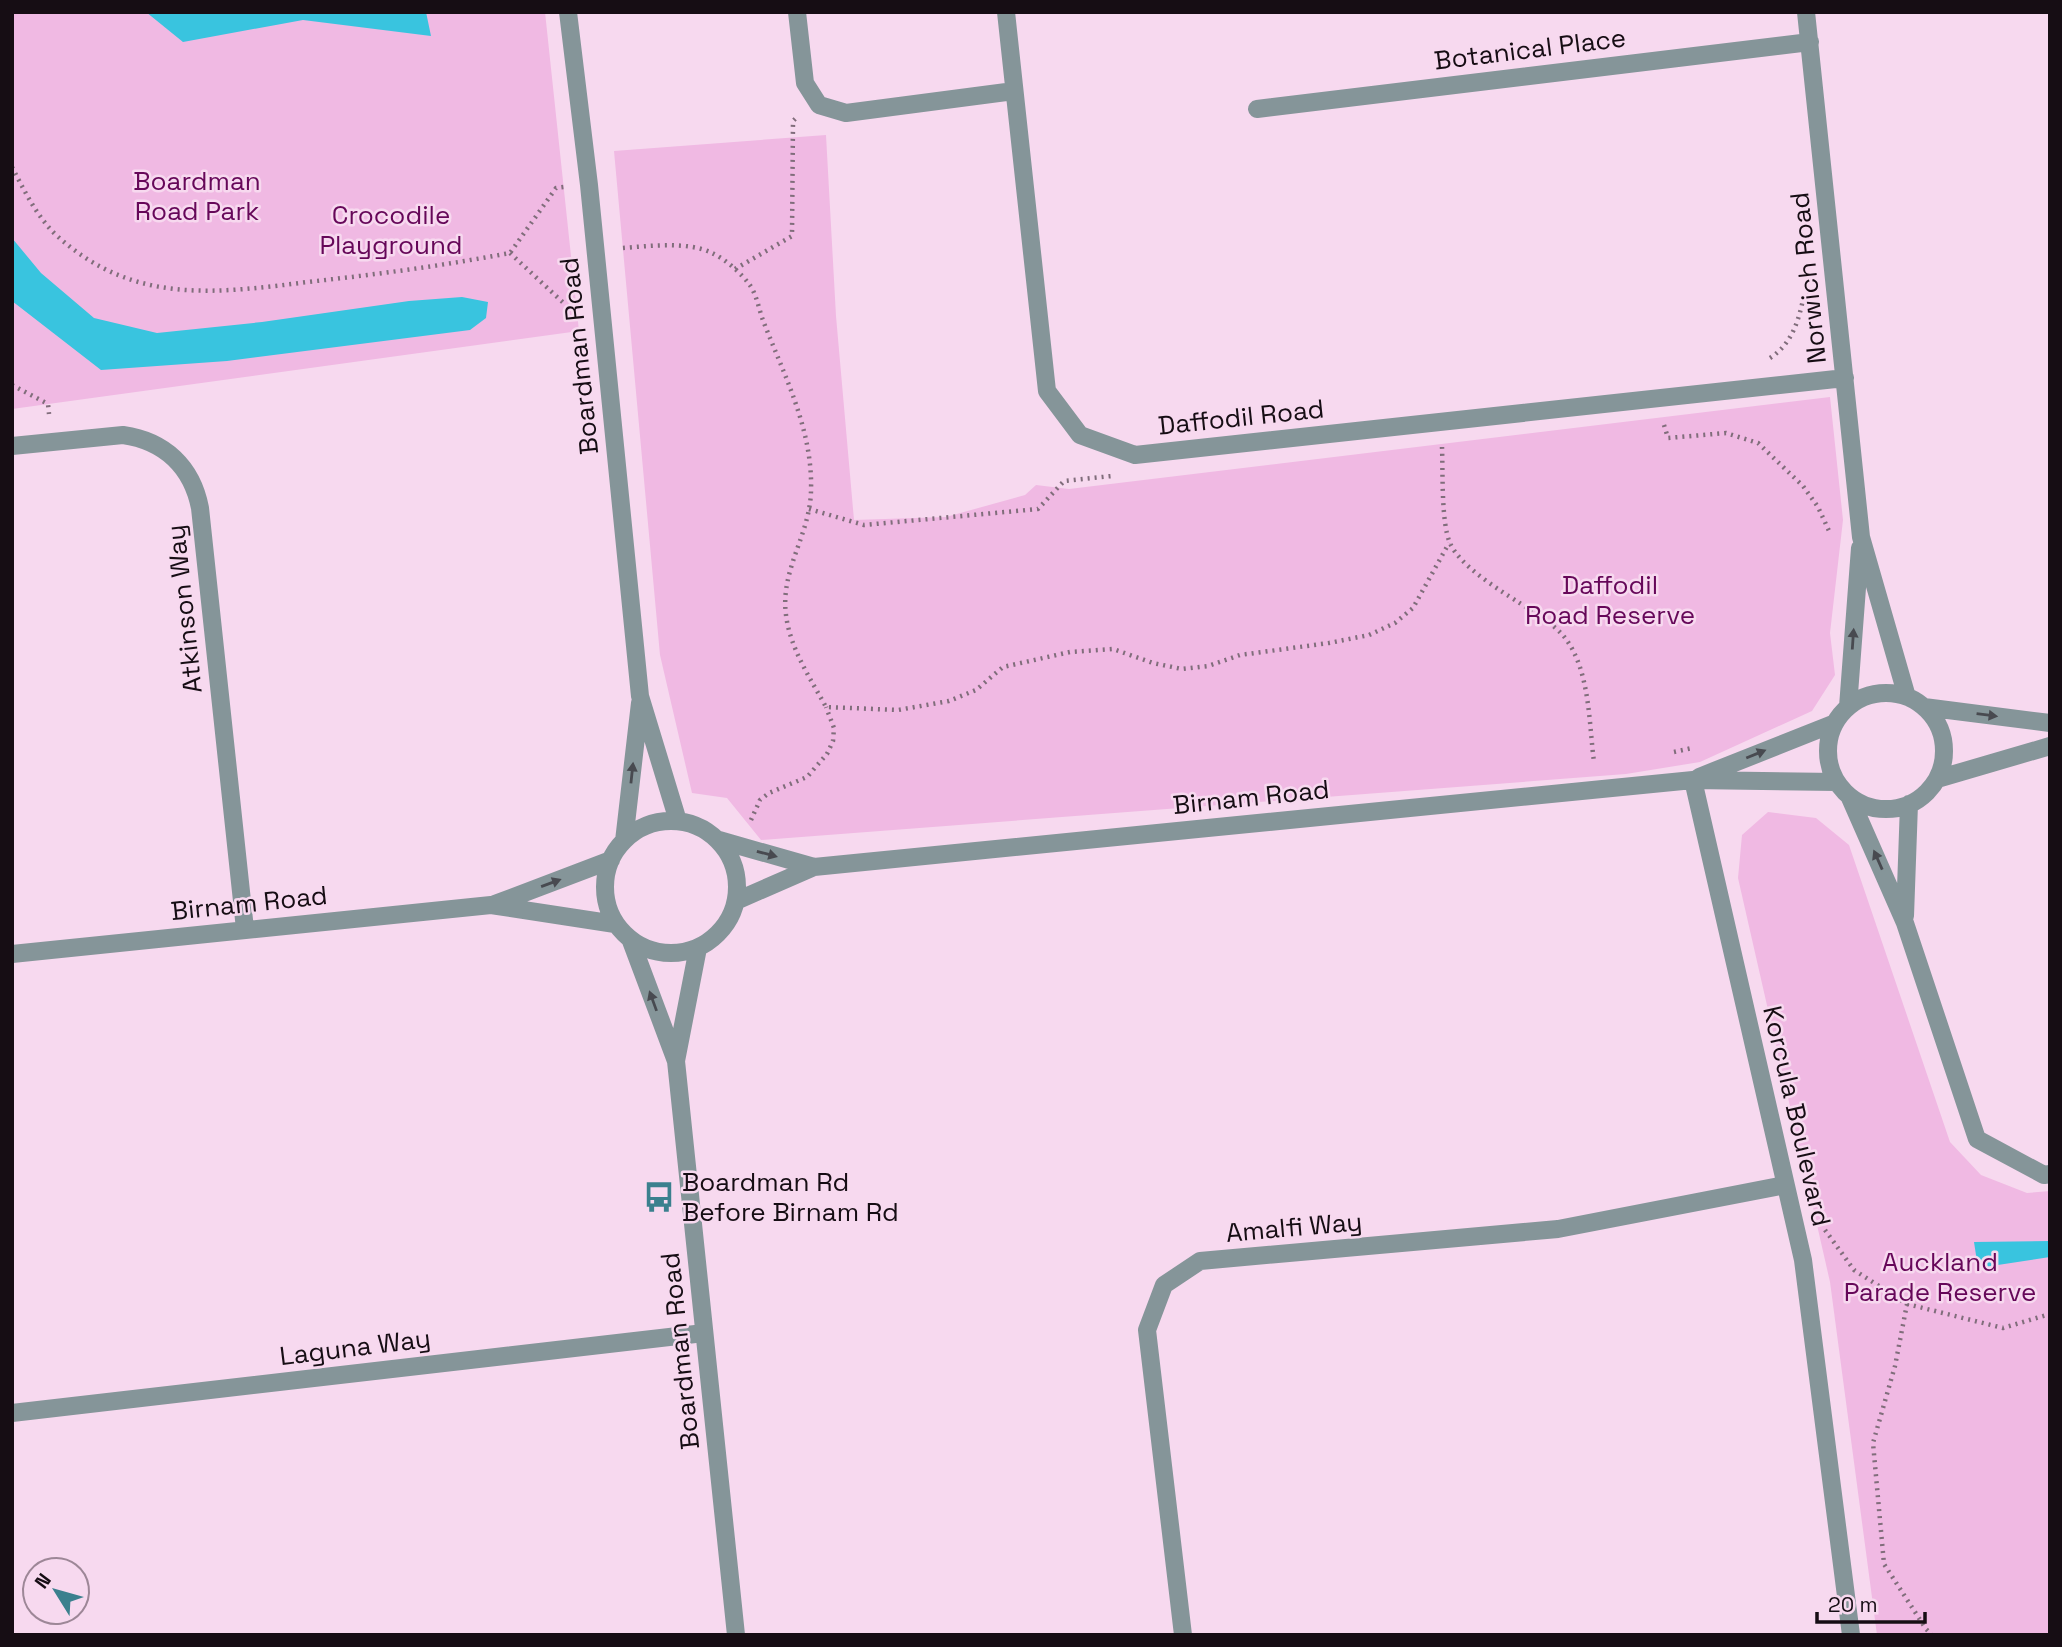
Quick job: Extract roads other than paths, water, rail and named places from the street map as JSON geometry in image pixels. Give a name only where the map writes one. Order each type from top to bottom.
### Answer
[{"type":"street","name":"Boardman Road","points":[[568,12],[589,185],[640,696],[678,821],[648,825],[624,841],[611,860],[605,881],[607,904],[615,924],[631,941],[647,949],[663,953],[681,953],[698,948],[676,1061]]},
{"type":"street","points":[[797,12],[805,83],[819,105],[846,113],[1014,91]]},
{"type":"street","name":"Daffodil Road","points":[[1006,12],[1047,391],[1080,435],[1135,455],[1845,379]]},
{"type":"street","name":"Norwich Road","points":[[1806,12],[1861,537],[1848,707]]},
{"type":"street","name":"Botanical Place","points":[[1257,108],[1810,42]]},
{"type":"street","name":"Atkinson Way","points":[[12,446],[123,435],[141,438],[159,445],[177,460],[191,478],[197,493],[245,929]]},
{"type":"street","name":"Norwich Road","points":[[1861,537],[1907,697]]},
{"type":"street","name":"Birnam Road","points":[[1905,923],[1850,798],[1830,768],[1828,753],[1835,723],[1848,707],[1861,698],[1876,693],[1892,693],[1924,706],[2050,723]]},
{"type":"street","name":"Boardman Road","points":[[624,841],[640,696]]},
{"type":"street","points":[[1850,798],[1879,809],[1894,809],[1925,794],[1937,779],[1944,748],[1935,719],[1924,706]]},
{"type":"street","name":"Birnam Road","points":[[1693,780],[1835,723]]},
{"type":"street","points":[[1937,779],[2050,746]]},
{"type":"street","name":"Birnam Road","points":[[737,901],[814,867],[1693,780],[1837,782]]},
{"type":"street","name":"Korcula Boulevard","points":[[1693,780],[1803,1260],[1851,1635]]},
{"type":"street","points":[[1909,804],[1905,923],[1976,1139],[2045,1175],[2050,1174]]},
{"type":"street","points":[[678,821],[700,827],[719,840],[731,858],[737,879],[737,901],[729,920],[715,937],[698,948]]},
{"type":"street","name":"Birnam Road","points":[[719,840],[814,867]]},
{"type":"street","name":"Birnam Road","points":[[491,905],[611,860]]},
{"type":"street","name":"Birnam Road","points":[[12,954],[491,905],[615,924]]},
{"type":"street","name":"Boardman Road","points":[[631,941],[676,1061],[736,1635]]},
{"type":"street","name":"Amalfi Way","points":[[1183,1635],[1147,1330],[1164,1285],[1200,1261],[1558,1229],[1785,1185]]},
{"type":"street","name":"Laguna Way","points":[[12,1413],[704,1333]]},
{"type":"water","points":[[146,12],[426,12],[431,36],[303,20],[183,42]]},
{"type":"water","points":[[12,238],[41,273],[94,318],[157,333],[262,322],[409,301],[462,297],[488,302],[486,318],[470,330],[227,361],[101,370],[12,301]]},
{"type":"water","points":[[2050,1241],[2050,1257],[1978,1268],[1974,1242]]},
{"type":"place","name":"Boardman Rd Before Birnam Rd","points":[[659,1197]]},
{"type":"park label","name":"Boardman Road Park","points":[[197,196]]},
{"type":"park label","name":"Crocodile Playground","points":[[391,230]]},
{"type":"park label","name":"Daffodil Road Reserve","points":[[1610,600]]},
{"type":"park label","name":"Auckland Parade Reserve","points":[[1940,1277]]}]
